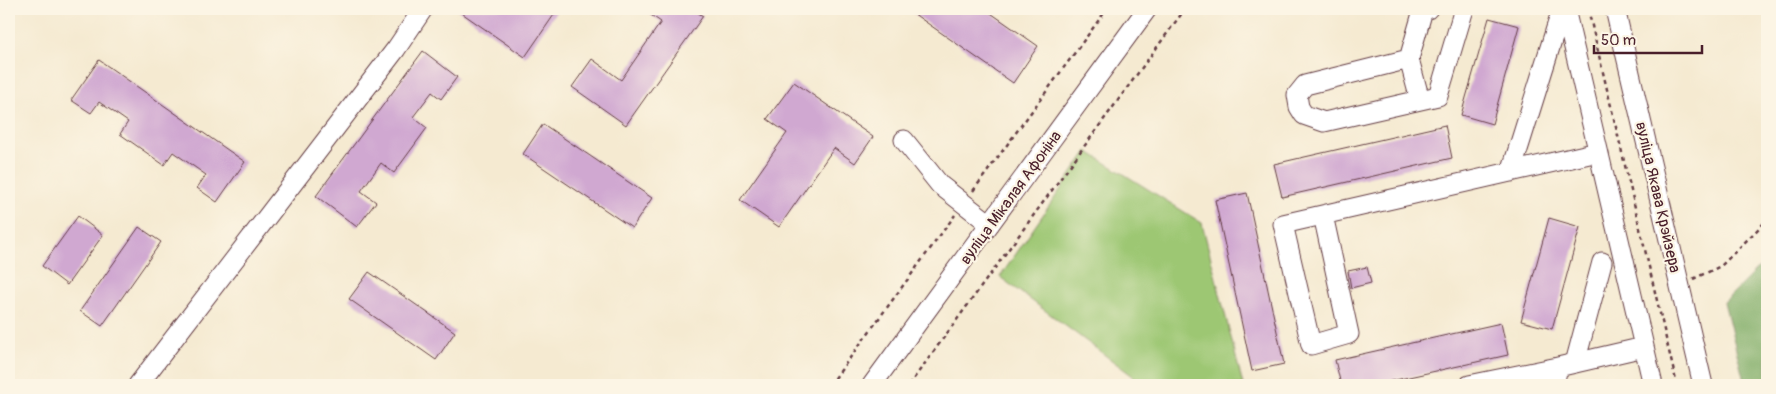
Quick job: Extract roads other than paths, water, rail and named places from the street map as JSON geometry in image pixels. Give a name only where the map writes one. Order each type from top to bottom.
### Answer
[{"type":"street","points":[[138,385],[396,49],[423,9]]},
{"type":"street","name":"вуліца Мікалая Афоніна","points":[[872,385],[1146,9]]},
{"type":"street","points":[[1420,100],[1409,60],[1423,10],[1428,9]]},
{"type":"street","points":[[1564,9],[1653,385]]},
{"type":"street","points":[[1511,172],[1564,9]]},
{"type":"street","name":"вуліца Якава Крэйзера","points":[[1615,9],[1703,385]]},
{"type":"street","points":[[1409,60],[1305,85],[1297,95],[1299,107],[1304,115],[1324,122],[1438,96],[1458,10]]},
{"type":"street","points":[[904,140],[940,185],[990,224]]},
{"type":"street","points":[[1323,215],[1349,334],[1311,345],[1283,224],[1598,152]]},
{"type":"street","points":[[1554,385],[1566,365],[1602,262]]},
{"type":"street","points":[[1470,385],[1644,347]]}]
